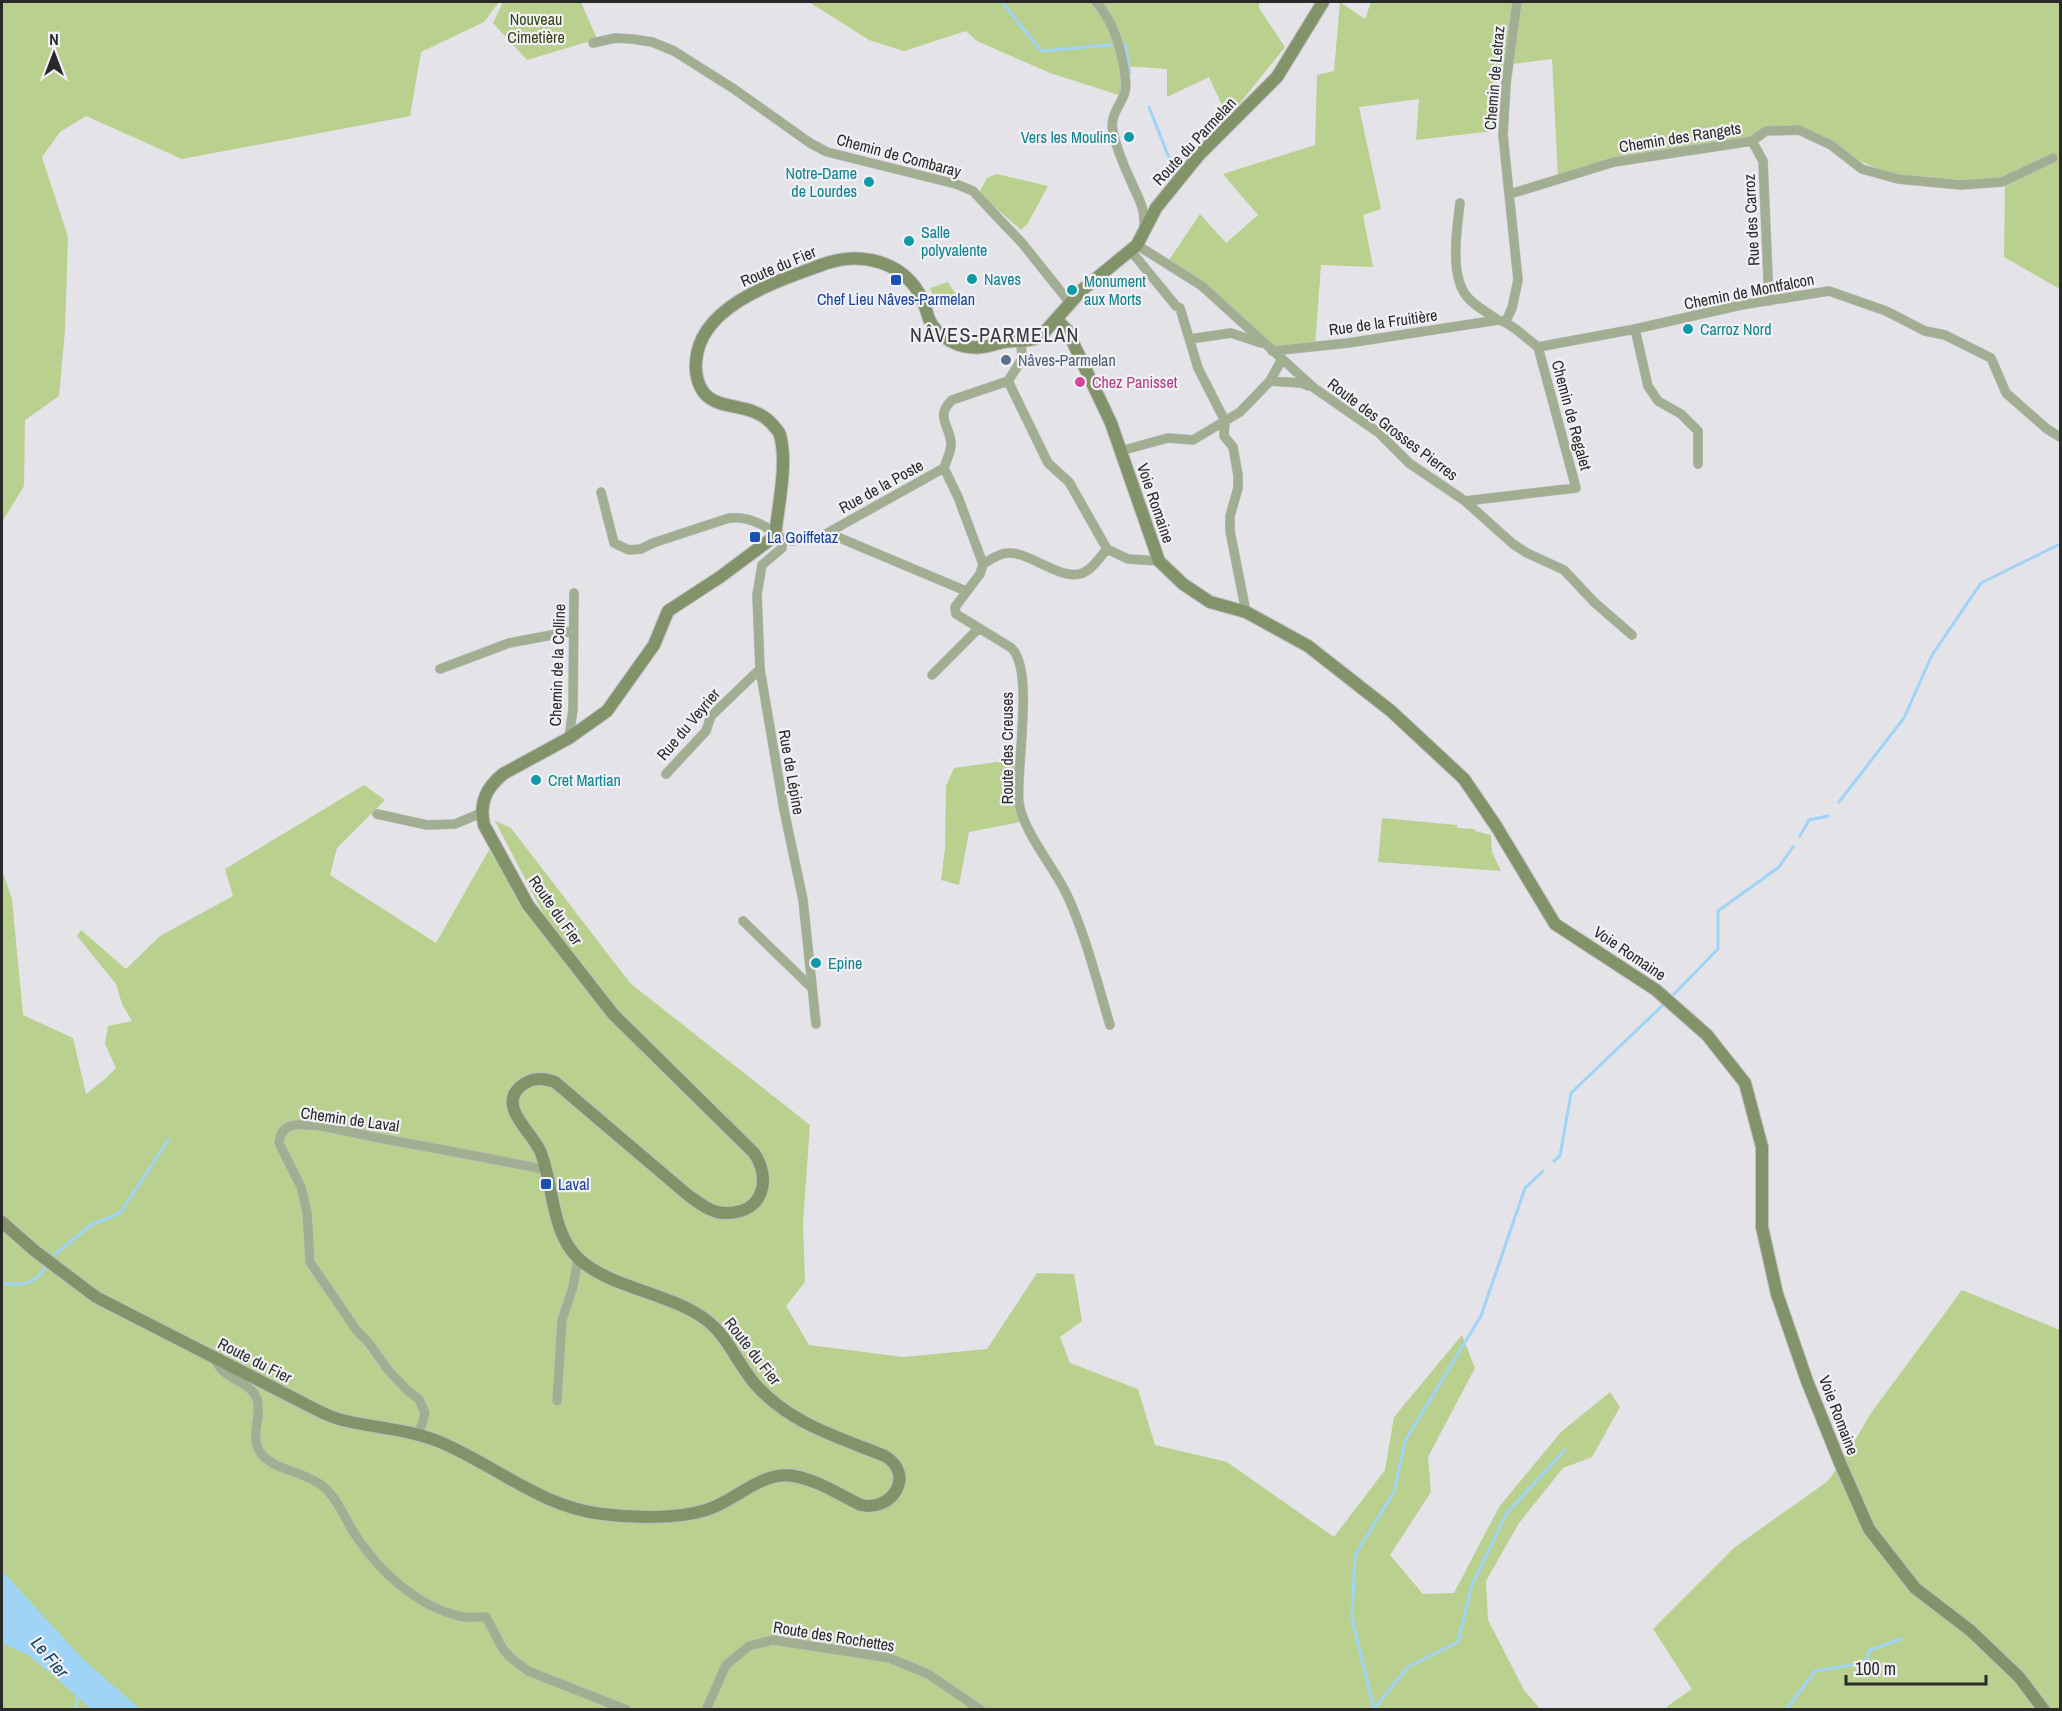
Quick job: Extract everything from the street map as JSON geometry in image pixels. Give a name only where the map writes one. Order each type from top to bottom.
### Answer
[{"type":"main road","name":"Route du Parmelan","points":[[1057,320],[1082,290],[1134,248],[1156,208],[1199,155],[1277,77],[1323,2]]},
{"type":"main road","name":"Route du Fier","points":[[775,536],[783,465],[780,434],[770,421],[755,411],[706,396],[698,384],[695,369],[696,353],[702,337],[711,323],[729,309],[749,295],[826,263],[838,259],[865,258],[888,265],[907,277],[922,297],[936,331],[954,343],[981,348],[1012,340],[1034,340],[1057,320]]},
{"type":"main road","name":"Voie Romaine","points":[[1057,320],[1067,330],[1111,423],[1159,561],[1183,584],[1210,602],[1246,612],[1308,646],[1391,711],[1464,778],[1555,924],[1656,990],[1707,1035],[1745,1083],[1762,1147],[1762,1227],[1777,1294],[1827,1433],[1869,1529],[1915,1588],[1971,1631],[2019,1677],[2044,1710]]},
{"type":"main road","points":[[481,813],[484,797],[493,782],[503,774],[569,738],[607,711],[654,645],[668,611],[720,577],[775,536]]},
{"type":"main road","name":"Route du Fier","points":[[2,1222],[35,1251],[96,1297],[317,1410],[341,1420],[419,1434],[442,1443],[552,1501],[579,1510],[603,1514],[690,1515],[708,1510],[763,1480],[792,1475],[869,1507],[889,1499],[898,1488],[900,1478],[893,1461],[807,1426],[770,1399],[755,1384],[720,1333],[709,1321],[684,1306],[602,1275],[578,1258],[571,1250],[560,1226],[541,1150],[515,1113],[514,1096],[526,1082],[536,1079],[555,1082],[706,1208],[727,1214],[749,1208],[757,1201],[764,1177],[761,1164],[754,1153],[612,1014],[528,905],[484,825],[481,813]]},
{"type":"street","points":[[1096,2],[1109,19],[1120,45],[1126,83],[1125,92],[1113,117],[1112,126],[1125,168],[1144,209],[1143,232]]},
{"type":"street","name":"Chemin de Letraz","points":[[1510,194],[1503,135],[1506,82],[1517,2]]},
{"type":"street","name":"Chemin de Combaray","points":[[593,43],[615,38],[652,42],[695,64],[810,143],[827,152],[956,184],[973,191],[1022,243],[1070,303]]},
{"type":"street","name":"Chemin des Rangets","points":[[1510,194],[1614,162],[1752,141],[1766,131],[1798,130],[1832,145],[1862,168],[1898,179],[1961,185],[2002,182],[2053,158]]},
{"type":"street","name":"Rue des Carroz","points":[[1752,141],[1763,161],[1769,301]]},
{"type":"street","points":[[1502,320],[1514,300],[1518,280],[1510,194]]},
{"type":"street","points":[[1460,203],[1455,243],[1461,284],[1465,294],[1474,303],[1502,320],[1538,347]]},
{"type":"street","points":[[1134,248],[1176,306],[1180,308],[1205,384],[1225,421],[1224,436],[1233,447],[1238,475],[1238,488],[1230,516],[1230,531],[1246,612]]},
{"type":"street","name":"Route des Grosses Pierres","points":[[1134,248],[1202,286],[1314,388],[1379,433],[1409,463],[1464,501],[1513,544],[1564,570],[1594,602],[1632,635]]},
{"type":"street","name":"Chemin de Montfalcon","points":[[1538,347],[1635,329],[1741,305],[1829,291],[1886,311],[1924,331],[1945,334],[1991,358],[2006,393],[2048,429],[2061,436]]},
{"type":"street","name":"Rue de la Fruitière","points":[[1272,351],[1348,343],[1502,320]]},
{"type":"street","points":[[1635,329],[1647,386],[1658,401],[1681,414],[1698,431],[1698,464]]},
{"type":"street","points":[[1190,339],[1231,333],[1264,344]]},
{"type":"street","points":[[1021,341],[1022,359],[1008,381],[1048,463],[1069,482],[1107,549],[1128,559],[1159,561]]},
{"type":"street","name":"Chemin de Regalet","points":[[1464,501],[1575,488],[1538,347]]},
{"type":"street","points":[[1120,451],[1168,438],[1193,440],[1240,412],[1269,381],[1282,359]]},
{"type":"street","name":"Rue de la Poste","points":[[775,536],[792,541],[822,536],[944,468],[951,445],[943,417],[947,405],[952,400],[1008,381]]},
{"type":"street","points":[[1269,381],[1301,383],[1314,388]]},
{"type":"street","points":[[944,468],[958,497],[982,564],[1002,554],[1018,554],[1026,555],[1059,572],[1074,574],[1087,571],[1107,549]]},
{"type":"street","points":[[601,492],[614,543],[629,550],[641,549],[729,518],[753,519],[775,536]]},
{"type":"street","points":[[828,533],[966,591]]},
{"type":"street","name":"Rue de Lépine","points":[[775,536],[781,541],[782,548],[762,565],[757,595],[760,669],[784,810],[803,900],[816,1024]]},
{"type":"street","name":"Route des Creuses","points":[[982,564],[982,570],[955,607],[956,614],[1010,647],[1017,654],[1023,699],[1019,803],[1042,854],[1067,896],[1110,1025]]},
{"type":"street","name":"Chemin de la Colline","points":[[569,738],[573,709],[574,593]]},
{"type":"street","points":[[932,675],[978,629]]},
{"type":"street","points":[[440,669],[509,642],[573,631]]},
{"type":"street","name":"Rue du Veyrier","points":[[666,774],[706,731],[711,716],[760,669]]},
{"type":"street","points":[[377,814],[427,825],[455,824],[481,813]]},
{"type":"street","points":[[742,921],[811,987]]},
{"type":"street","name":"Chemin de Laval","points":[[419,1434],[425,1413],[419,1399],[388,1370],[369,1342],[357,1331],[310,1262],[307,1212],[301,1187],[279,1143],[280,1136],[283,1131],[293,1125],[299,1125],[460,1152],[547,1170]]},
{"type":"street","points":[[557,1401],[562,1320],[573,1287],[578,1258]]},
{"type":"street","points":[[213,1357],[222,1370],[252,1390],[256,1397],[255,1437],[263,1456],[276,1465],[294,1471],[324,1488],[358,1539],[396,1583],[437,1607],[458,1616],[486,1617],[503,1649],[510,1658],[528,1671],[627,1710]]},
{"type":"street","name":"Route des Rochettes","points":[[706,1710],[726,1665],[749,1646],[773,1640],[890,1658],[928,1674],[981,1710]]},
{"type":"green space","points":[[2,2],[499,2],[484,22],[421,52],[410,116],[182,159],[86,116],[60,132],[42,157],[68,237],[65,330],[59,396],[25,420],[24,486],[2,522]]},
{"type":"green space","name":"Nouveau Cimetière","points":[[503,2],[581,2],[597,39],[527,60],[493,23]]},
{"type":"green space","points":[[809,2],[1259,2],[1259,8],[1285,47],[1228,118],[1209,77],[1167,97],[1167,69],[1124,66],[1122,96],[1050,73],[977,41],[966,31],[904,51],[869,40]]},
{"type":"green space","points":[[1340,2],[1365,19],[1371,2],[2060,2],[2060,289],[2004,257],[2005,182],[1904,181],[1794,130],[1636,158],[1558,178],[1552,59],[1496,66],[1493,131],[1416,140],[1419,99],[1359,107],[1381,209],[1363,215],[1373,267],[1321,265],[1315,346],[1272,346],[1167,263],[1200,214],[1226,243],[1258,215],[1223,174],[1315,145],[1317,75],[1334,71]]},
{"type":"green space","points":[[997,174],[1048,186],[1028,223],[1021,230],[979,193],[987,178]]},
{"type":"green space","points":[[948,282],[957,296],[936,302],[930,288]]},
{"type":"green space","points":[[1004,761],[1021,766],[1019,803],[1025,821],[969,832],[959,885],[941,880],[945,849],[946,786],[954,768]]},
{"type":"green space","points":[[364,785],[385,800],[337,848],[330,875],[436,943],[489,850],[538,924],[544,915],[495,821],[511,828],[630,983],[810,1125],[803,1223],[805,1282],[786,1306],[809,1345],[903,1357],[987,1349],[1037,1273],[1074,1274],[1082,1321],[1060,1337],[1070,1363],[1138,1389],[1155,1445],[1227,1462],[1334,1537],[1385,1470],[1394,1417],[1462,1335],[1475,1368],[1428,1457],[1431,1492],[1390,1555],[1423,1594],[1454,1593],[1499,1507],[1561,1432],[1610,1392],[1620,1407],[1592,1457],[1563,1468],[1519,1523],[1486,1581],[1488,1620],[1524,1690],[1540,1709],[2,1709],[2,870],[12,899],[23,1015],[73,1038],[86,1094],[116,1068],[105,1044],[108,1026],[132,1021],[122,1004],[116,984],[77,936],[81,930],[126,969],[160,936],[233,896],[225,869]]},
{"type":"green space","points":[[1382,818],[1457,825],[1457,828],[1475,829],[1475,831],[1491,835],[1492,852],[1501,871],[1378,862]]},
{"type":"green space","points":[[1962,1290],[2060,1330],[2060,1709],[1666,1709],[1692,1689],[1653,1629],[1735,1547],[1828,1481],[1871,1413]]},
{"type":"water","name":"Le Fier","points":[[2,1571],[84,1660],[140,1709],[91,1709],[28,1655],[2,1643]]},
{"type":"waterway","points":[[1002,2],[1041,51],[1111,45]]},
{"type":"waterway","points":[[1125,44],[1130,73]]},
{"type":"waterway","points":[[1149,107],[1173,168]]},
{"type":"waterway","points":[[1839,802],[1904,718],[1932,655],[1981,583],[2060,544]]},
{"type":"waterway","points":[[1800,836],[1809,820],[1828,816]]},
{"type":"waterway","points":[[1674,994],[1718,949],[1718,911],[1779,867],[1793,847]]},
{"type":"waterway","points":[[1554,1161],[1560,1156],[1571,1093],[1662,1006]]},
{"type":"waterway","points":[[54,1255],[91,1225],[120,1213],[169,1139]]},
{"type":"waterway","points":[[1374,1710],[1352,1618],[1355,1555],[1394,1492],[1405,1441],[1481,1316],[1525,1188],[1543,1171]]},
{"type":"waterway","points":[[2,1283],[31,1282],[45,1268]]},
{"type":"waterway","points":[[1374,1709],[1408,1667],[1458,1642],[1472,1585],[1506,1514],[1565,1450]]},
{"type":"waterway","points":[[1786,1710],[1815,1671],[1864,1663],[1870,1650],[1901,1639]]},
{"type":"waterway","points":[[76,1710],[77,1693]]},
{"type":"place","name":"Vers les Moulins","points":[[1129,137]]},
{"type":"place","name":"Notre-Dame de Lourdes","points":[[869,182]]},
{"type":"place","name":"Salle polyvalente","points":[[909,241]]},
{"type":"place","name":"Naves","points":[[972,279]]},
{"type":"place","name":"Chef Lieu Nâves-Parmelan","points":[[896,280]]},
{"type":"place","name":"Monument aux Morts","points":[[1072,290]]},
{"type":"place","name":"Carroz Nord","points":[[1688,329]]},
{"type":"place","name":"Nâves-Parmelan","points":[[1006,360]]},
{"type":"place","name":"Chez Panisset","points":[[1080,382]]},
{"type":"place","name":"La Goiffetaz","points":[[755,537]]},
{"type":"place","name":"Cret Martian","points":[[536,780]]},
{"type":"place","name":"Epine","points":[[816,963]]},
{"type":"place","name":"Laval","points":[[546,1184]]},
{"type":"district","name":"NÂVES-PARMELAN","points":[[995,334]]}]
